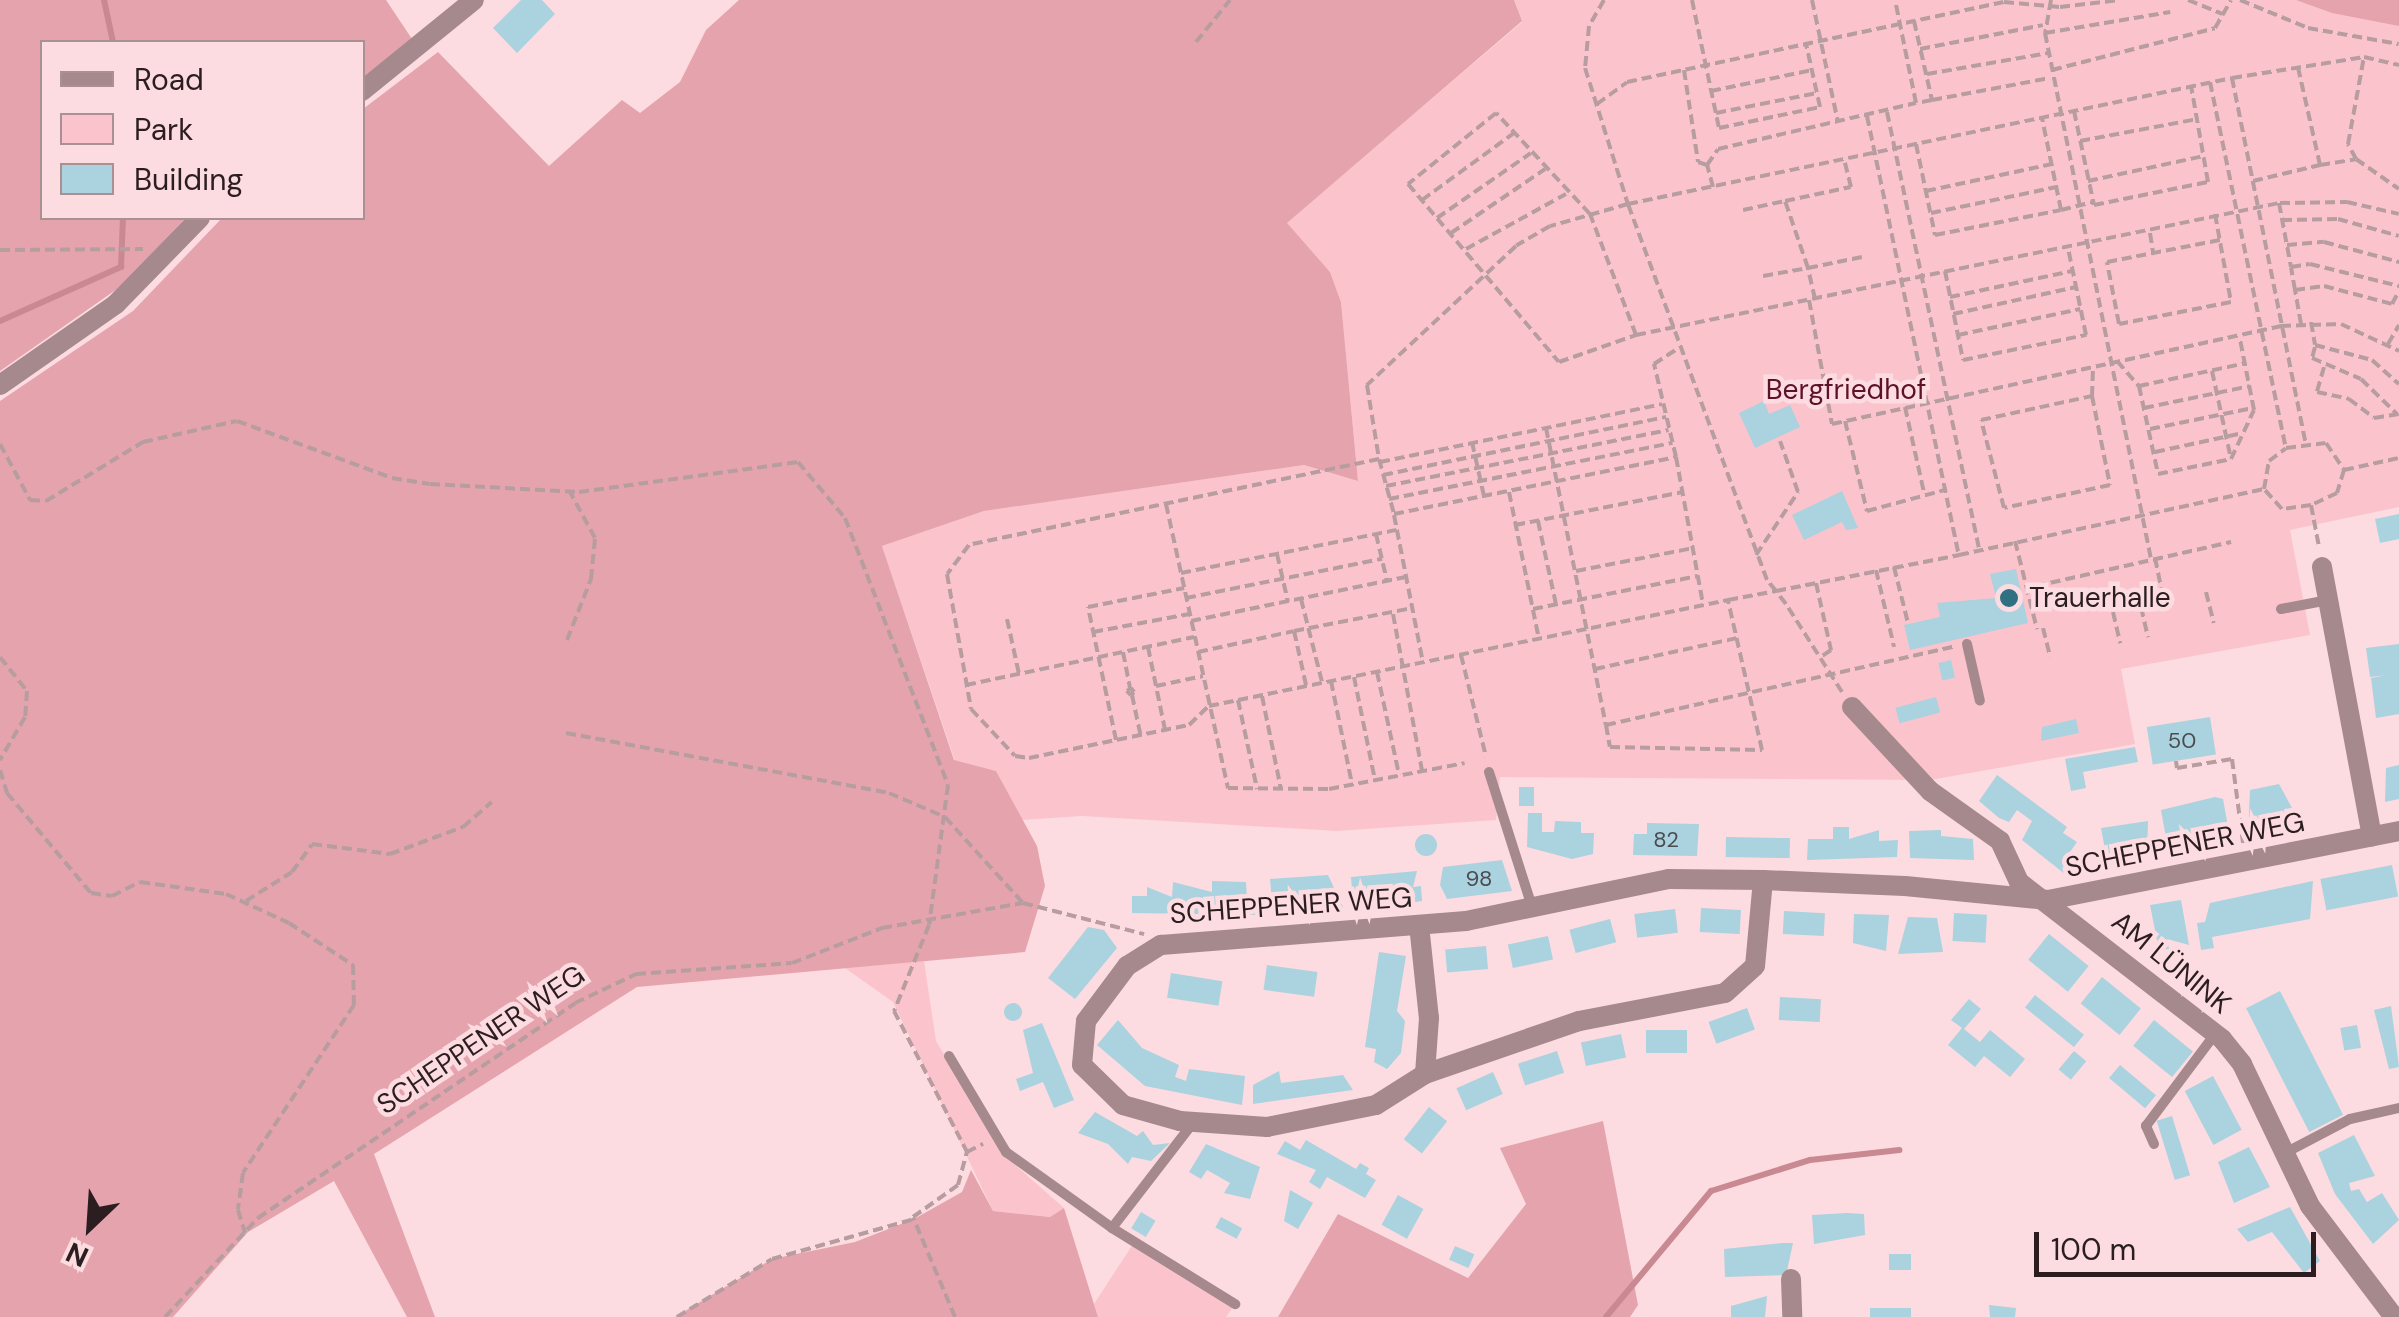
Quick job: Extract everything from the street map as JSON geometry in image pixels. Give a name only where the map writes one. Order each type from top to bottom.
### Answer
[{"type":"street","points":[[365,88],[474,0]]},
{"type":"street","points":[[0,385],[116,304],[198,220]]},
{"type":"street","points":[[2322,567],[2372,836]]},
{"type":"street","name":"AM LÜNINK","points":[[1852,706],[1919,780],[2000,841],[2018,882],[2048,900],[2215,1034],[2242,1064],[2310,1206],[2394,1317]]},
{"type":"street","name":"SCHEPPENER WEG","points":[[1160,945],[1419,925],[1533,910],[1624,884],[1763,880],[2048,900],[2399,831]]},
{"type":"street","points":[[1160,945],[1127,966],[1086,1020],[1082,1065],[1122,1105],[1193,1123],[1266,1128],[1324,1119],[1376,1105],[1425,1074],[1579,1021],[1725,993],[1755,966],[1763,880]]},
{"type":"street","points":[[1419,925],[1429,1018],[1425,1074]]},
{"type":"street","points":[[1791,1279],[1792,1317]]},
{"type":"lane","points":[[2281,609],[2328,600]]},
{"type":"lane","points":[[1968,644],[1980,701]]},
{"type":"lane","points":[[1489,772],[1533,910]]},
{"type":"lane","points":[[2154,1144],[2146,1126],[2215,1034]]},
{"type":"lane","points":[[949,1056],[995,1137],[1112,1228],[1235,1304]]},
{"type":"lane","points":[[2285,1153],[2350,1119],[2399,1108]]},
{"type":"lane","points":[[1112,1228],[1193,1123]]},
{"type":"path","points":[[1196,42],[1230,0]]},
{"type":"path","points":[[1591,0],[1602,3],[1584,60],[1678,350],[1756,555],[1852,706]]},
{"type":"path","points":[[1692,0],[1719,128],[1820,107],[1806,44]]},
{"type":"path","points":[[1812,0],[1838,122]]},
{"type":"path","points":[[1902,0],[1895,2],[1916,104]]},
{"type":"path","points":[[2052,0],[2044,26],[2048,53],[2108,363],[2164,601]]},
{"type":"path","points":[[1596,106],[1627,82],[2004,2],[2048,6],[2120,0]]},
{"type":"path","points":[[2188,0],[2222,14]]},
{"type":"path","points":[[1713,187],[1707,166],[1718,149],[2052,74],[2215,28],[2231,0]]},
{"type":"path","points":[[2240,0],[2308,28],[2399,44]]},
{"type":"path","points":[[2045,33],[2170,12]]},
{"type":"path","points":[[1914,21],[1932,100]]},
{"type":"path","points":[[1920,49],[2044,26]]},
{"type":"path","points":[[1926,74],[2048,53]]},
{"type":"path","points":[[2364,57],[2348,144],[2356,159],[2399,189]]},
{"type":"path","points":[[1423,662],[1367,386],[1486,270],[1550,226],[1628,204],[2210,82],[2364,57],[2399,65]]},
{"type":"path","points":[[2298,67],[2320,165]]},
{"type":"path","points":[[1684,70],[1698,162],[1707,166]]},
{"type":"path","points":[[1711,90],[1812,70]]},
{"type":"path","points":[[2232,78],[2306,444]]},
{"type":"path","points":[[2210,82],[2286,448]]},
{"type":"path","points":[[1916,144],[1935,236],[2208,182],[2191,86]]},
{"type":"path","points":[[1716,113],[1817,92]]},
{"type":"path","points":[[2074,111],[2093,202]]},
{"type":"path","points":[[1887,112],[1980,550]]},
{"type":"path","points":[[1636,335],[1590,214],[1566,194],[1496,113],[1408,184],[1486,270],[1559,362],[1636,335],[1945,270],[2150,232],[2237,209],[2279,203],[2346,202],[2399,214]]},
{"type":"path","points":[[1867,116],[1959,554]]},
{"type":"path","points":[[2042,118],[2061,210]]},
{"type":"path","points":[[2080,141],[2197,119]]},
{"type":"path","points":[[1422,200],[1514,133]]},
{"type":"path","points":[[1437,218],[1531,153]]},
{"type":"path","points":[[2088,181],[2204,156]]},
{"type":"path","points":[[1743,210],[1851,188],[1844,159]]},
{"type":"path","points":[[2253,182],[2356,159]]},
{"type":"path","points":[[1926,191],[2052,164]]},
{"type":"path","points":[[1451,234],[1545,169]]},
{"type":"path","points":[[1931,213],[2056,187]]},
{"type":"path","points":[[1465,250],[1566,194]]},
{"type":"path","points":[[1785,201],[1808,268],[1832,424],[2311,322],[2341,324],[2399,351]]},
{"type":"path","points":[[2279,203],[2301,324]]},
{"type":"path","points":[[2102,328],[2231,302],[2216,214]]},
{"type":"path","points":[[2282,220],[2338,219],[2399,236]]},
{"type":"path","points":[[2150,232],[2153,253]]},
{"type":"path","points":[[2118,324],[2107,262],[2220,240]]},
{"type":"path","points":[[2287,246],[2324,242],[2399,262]]},
{"type":"path","points":[[0,250],[133,248]]},
{"type":"path","points":[[1945,270],[1963,360],[2086,335],[2068,248]]},
{"type":"path","points":[[1763,276],[1862,257]]},
{"type":"path","points":[[2291,266],[2327,266],[2399,288],[2392,304],[2324,286],[2295,290]]},
{"type":"path","points":[[1949,296],[2072,272]]},
{"type":"path","points":[[1953,314],[2076,288]]},
{"type":"path","points":[[1958,335],[2080,310]]},
{"type":"path","points":[[2311,322],[2315,346],[2312,358],[2361,379],[2398,414]]},
{"type":"path","points":[[2388,344],[2399,325]]},
{"type":"path","points":[[2231,459],[2254,408],[2240,339]]},
{"type":"path","points":[[2315,346],[2372,360],[2399,384]]},
{"type":"path","points":[[1678,350],[1654,364],[1704,605]]},
{"type":"path","points":[[2117,361],[2139,386],[2158,474],[2231,459]]},
{"type":"path","points":[[2139,386],[2246,363]]},
{"type":"path","points":[[2324,365],[2318,392],[2349,399],[2374,418],[2398,414]]},
{"type":"path","points":[[2092,396],[1981,420],[2004,508],[2110,485],[2092,396],[2093,366]]},
{"type":"path","points":[[2212,370],[2231,459]]},
{"type":"path","points":[[2144,408],[2250,386]]},
{"type":"path","points":[[1662,404],[1166,504],[958,554],[946,588],[976,720],[1015,756],[1116,740],[1189,725],[1210,706],[1980,550],[2264,488]]},
{"type":"path","points":[[1905,407],[1924,493]]},
{"type":"path","points":[[2148,430],[2254,408]]},
{"type":"path","points":[[1383,474],[1666,417]]},
{"type":"path","points":[[0,444],[30,500],[76,488],[143,442],[238,421],[392,478],[570,492],[798,462],[845,518],[864,580],[884,611],[948,784],[929,925],[894,1010],[967,1152],[958,1185],[914,1218],[772,1258],[678,1317]]},
{"type":"path","points":[[1845,421],[1867,511],[1946,490]]},
{"type":"path","points":[[1546,428],[1610,747],[1762,750],[1728,600]]},
{"type":"path","points":[[1386,486],[1669,430]]},
{"type":"path","points":[[2153,452],[2243,433]]},
{"type":"path","points":[[1756,555],[1798,492],[1780,441]]},
{"type":"path","points":[[1472,442],[1484,496]]},
{"type":"path","points":[[1389,499],[1673,443]]},
{"type":"path","points":[[2330,445],[2344,470],[2337,493],[2311,505],[2282,509],[2264,488],[2269,461],[2286,448],[2330,445]]},
{"type":"path","points":[[1394,514],[1676,457]]},
{"type":"path","points":[[2344,470],[2399,458]]},
{"type":"path","points":[[1508,491],[1539,639]]},
{"type":"path","points":[[567,640],[591,579],[595,538],[570,492]]},
{"type":"path","points":[[1515,525],[1683,492]]},
{"type":"path","points":[[1166,504],[1228,788],[1352,785],[1465,763]]},
{"type":"path","points":[[2311,505],[2322,567]]},
{"type":"path","points":[[1538,521],[1556,604]]},
{"type":"path","points":[[1181,574],[1396,530]]},
{"type":"path","points":[[1376,534],[1387,582]]},
{"type":"path","points":[[2016,541],[2050,658]]},
{"type":"path","points":[[2036,586],[2232,542]]},
{"type":"path","points":[[1576,571],[1693,548]]},
{"type":"path","points":[[1278,554],[1288,602]]},
{"type":"path","points":[[1186,598],[1382,559]]},
{"type":"path","points":[[1894,567],[1908,623]]},
{"type":"path","points":[[1876,570],[1894,648]]},
{"type":"path","points":[[1533,609],[1698,576]]},
{"type":"path","points":[[1093,632],[1288,602],[1406,578]]},
{"type":"path","points":[[1816,583],[1831,650],[1818,658]]},
{"type":"path","points":[[1116,740],[1088,606],[1184,588]]},
{"type":"path","points":[[2206,592],[2214,623]]},
{"type":"path","points":[[1301,599],[1322,683]]},
{"type":"path","points":[[2140,606],[2148,637]]},
{"type":"path","points":[[1198,652],[1412,608]]},
{"type":"path","points":[[1392,612],[1422,770]]},
{"type":"path","points":[[2113,612],[2120,643]]},
{"type":"path","points":[[1008,619],[1020,674]]},
{"type":"path","points":[[1294,632],[1306,686]]},
{"type":"path","points":[[966,686],[1194,637]]},
{"type":"path","points":[[1595,669],[1737,638]]},
{"type":"path","points":[[1606,726],[1968,644]]},
{"type":"path","points":[[1148,647],[1165,730]]},
{"type":"path","points":[[1123,652],[1140,735]]},
{"type":"path","points":[[1462,655],[1489,772]]},
{"type":"path","points":[[0,657],[28,691],[25,717],[0,760]]},
{"type":"path","points":[[1377,672],[1399,775]]},
{"type":"path","points":[[1156,686],[1203,676]]},
{"type":"path","points":[[1354,677],[1376,780]]},
{"type":"path","points":[[1331,681],[1352,785]]},
{"type":"path","points":[[1262,696],[1281,789]]},
{"type":"path","points":[[1238,700],[1258,789]]},
{"type":"path","points":[[566,733],[888,794],[944,817],[1023,903]]},
{"type":"path","points":[[2176,761],[2177,768],[2232,758],[2246,863]]},
{"type":"path","points":[[0,770],[7,793],[91,892],[112,896],[140,882],[246,901],[334,950],[353,965],[358,984],[337,1036],[243,1172],[238,1210],[245,1232]]},
{"type":"path","points":[[246,901],[292,872],[312,844],[390,854],[463,826],[492,802]]},
{"type":"path","name":"SCHEPPENER WEG","points":[[165,1317],[245,1232],[600,989],[636,974],[792,963],[882,928],[929,925],[1023,903],[1135,930],[1160,945]]},
{"type":"path","points":[[967,1152],[995,1137]]},
{"type":"path","points":[[914,1218],[955,1317]]},
{"type":"green space","name":"Bergfriedhof","points":[[1514,0],[2296,0],[2399,26],[2399,507],[2290,530],[2310,635],[2121,669],[2135,744],[1930,780],[1500,777],[1496,820],[1337,831],[1082,816],[1022,820],[996,771],[955,761],[882,546],[984,511],[1304,465],[1358,481],[1341,302],[1330,272],[1286,223],[1522,22]]},
{"type":"green space","points":[[924,961],[936,1041],[1005,1156],[1064,1208],[1050,1217],[993,1211],[893,1002],[845,968]]},
{"type":"green space","points":[[1135,1241],[1235,1304],[1226,1317],[1098,1317],[1094,1304]]},
{"type":"shaded area","points":[[0,0],[386,0],[414,42],[365,77],[365,40],[40,40],[40,220],[184,220],[117,289],[0,371]]},
{"type":"shaded area","points":[[739,0],[1514,0],[1522,21],[1287,223],[1330,272],[1341,302],[1358,481],[1304,465],[984,511],[882,546],[954,760],[996,771],[1037,846],[1045,886],[1025,952],[637,987],[374,1154],[435,1317],[407,1317],[334,1181],[248,1232],[173,1317],[0,1317],[0,401],[133,311],[220,220],[365,220],[365,107],[438,52],[549,166],[622,100],[640,113],[680,82],[706,30]]},
{"type":"shaded area","points":[[2296,0],[2399,0],[2399,26],[2332,13]]},
{"type":"shaded area","points":[[1603,1121],[1638,1305],[1630,1317],[1278,1317],[1338,1214],[1468,1278],[1526,1204],[1500,1148]]},
{"type":"shaded area","points":[[971,1170],[993,1211],[1050,1217],[1064,1208],[1098,1317],[675,1317],[772,1259],[855,1242],[914,1219],[962,1192]]},
{"type":"building","points":[[521,0],[542,0],[555,14],[517,53],[493,28]]},
{"type":"building","points":[[1764,401],[1769,414],[1790,405],[1800,427],[1755,448],[1739,413]]},
{"type":"building","points":[[1842,491],[1858,528],[1846,530],[1842,522],[1804,540],[1792,515]]},
{"type":"building","points":[[2399,514],[2399,539],[2380,543],[2375,519]]},
{"type":"building","points":[[2016,569],[2028,623],[1910,650],[1904,625],[1940,617],[1937,603],[1996,598],[1990,574]]},
{"type":"building","points":[[2399,644],[2399,714],[2376,718],[2371,678],[2386,675],[2370,677],[2366,648]]},
{"type":"building","points":[[1951,660],[1955,678],[1942,680],[1938,663]]},
{"type":"building","points":[[1936,697],[1940,712],[1900,723],[1895,708]]},
{"type":"building","points":[[2210,717],[2216,755],[2153,765],[2147,727]]},
{"type":"building","points":[[2076,719],[2079,733],[2041,741],[2042,727]]},
{"type":"building","points":[[2135,747],[2138,762],[2083,772],[2086,788],[2071,791],[2065,759]]},
{"type":"building","points":[[2399,765],[2399,799],[2385,802],[2386,768]]},
{"type":"building","points":[[1997,775],[2067,827],[2063,833],[2077,842],[2063,862],[2075,871],[2070,878],[2022,840],[2032,821],[2017,810],[2009,822],[1979,801]]},
{"type":"building","points":[[2279,784],[2292,808],[2284,809],[2287,828],[2248,834],[2250,790]]},
{"type":"building","points":[[1519,787],[1534,787],[1534,806],[1519,806]]},
{"type":"building","points":[[2215,797],[2223,799],[2230,838],[2168,849],[2161,810]]},
{"type":"building","points":[[1528,813],[1542,813],[1542,832],[1554,832],[1555,821],[1581,822],[1581,833],[1594,833],[1593,854],[1572,859],[1527,847]]},
{"type":"building","points":[[2148,821],[2147,857],[2108,865],[2101,828]]},
{"type":"building","points":[[1647,823],[1699,824],[1697,856],[1633,855],[1634,834],[1647,834]]},
{"type":"building","points":[[1833,827],[1849,827],[1849,839],[1879,830],[1879,841],[1898,840],[1897,857],[1807,860],[1808,839],[1833,839]]},
{"type":"building","points":[[1941,830],[1941,836],[1973,839],[1974,860],[1910,858],[1909,831]]},
{"type":"building","points":[[1426,834],[1434,837],[1434,853],[1426,856],[1418,853],[1415,845],[1418,837]]},
{"type":"building","points":[[1726,837],[1790,838],[1790,858],[1726,857]]},
{"type":"building","points":[[1502,860],[1512,891],[1447,899],[1440,885],[1443,867]]},
{"type":"building","points":[[2392,865],[2398,896],[2326,910],[2320,879]]},
{"type":"building","points":[[1417,871],[1413,887],[1421,886],[1422,901],[1374,909],[1353,903],[1351,877]]},
{"type":"building","points":[[1328,875],[1343,907],[1273,912],[1270,879]]},
{"type":"building","points":[[1212,881],[1246,882],[1247,899],[1264,898],[1265,915],[1132,913],[1132,896],[1147,896],[1147,887],[1172,897],[1173,882],[1212,892]]},
{"type":"building","points":[[2313,881],[2310,919],[2212,937],[2214,948],[2201,950],[2197,923],[2205,922],[2210,903]]},
{"type":"building","points":[[2181,900],[2189,945],[2167,939],[2169,949],[2159,950],[2150,905]]},
{"type":"building","points":[[1701,908],[1741,910],[1740,934],[1700,932]]},
{"type":"building","points":[[1675,909],[1678,933],[1637,938],[1634,914]]},
{"type":"building","points":[[1784,911],[1825,913],[1824,936],[1783,934]]},
{"type":"building","points":[[1954,913],[1987,915],[1985,943],[1953,941]]},
{"type":"building","points":[[1854,914],[1889,915],[1886,951],[1853,943]]},
{"type":"building","points":[[1908,917],[1937,918],[1943,952],[1898,954]]},
{"type":"building","points":[[1610,919],[1616,942],[1576,953],[1569,930]]},
{"type":"building","points":[[1088,927],[1104,930],[1117,948],[1075,999],[1048,978]]},
{"type":"building","points":[[2049,934],[2089,966],[2068,992],[2028,960]]},
{"type":"building","points":[[1548,936],[1553,959],[1513,968],[1508,945]]},
{"type":"building","points":[[1486,946],[1488,969],[1447,972],[1445,950]]},
{"type":"building","points":[[1379,952],[1406,956],[1397,1011],[1405,1021],[1401,1053],[1387,1069],[1374,1062],[1376,1049],[1365,1047]]},
{"type":"building","points":[[1267,965],[1318,972],[1314,997],[1264,990]]},
{"type":"building","points":[[1171,973],[1222,981],[1218,1006],[1167,998]]},
{"type":"building","points":[[2102,977],[2141,1008],[2119,1035],[2081,1003]]},
{"type":"building","points":[[2280,991],[2343,1115],[2309,1132],[2246,1008]]},
{"type":"building","points":[[2035,995],[2084,1035],[2074,1047],[2025,1007]]},
{"type":"building","points":[[1780,997],[1821,999],[1820,1022],[1779,1020]]},
{"type":"building","points":[[1969,999],[1981,1009],[1964,1029],[1980,1042],[1990,1030],[2025,1059],[2010,1077],[1984,1056],[1975,1067],[1948,1045],[1962,1028],[1951,1020]]},
{"type":"building","points":[[1013,1003],[1022,1012],[1013,1021],[1004,1012]]},
{"type":"building","points":[[2391,1006],[2399,1067],[2389,1069],[2374,1010]]},
{"type":"building","points":[[1747,1008],[1755,1030],[1716,1044],[1708,1022]]},
{"type":"building","points":[[1118,1020],[1142,1048],[1179,1065],[1175,1077],[1186,1081],[1189,1069],[1245,1076],[1242,1105],[1145,1086],[1097,1045]]},
{"type":"building","points":[[2154,1020],[2193,1051],[2172,1077],[2133,1046]]},
{"type":"building","points":[[1042,1023],[1074,1100],[1054,1108],[1043,1082],[1020,1091],[1016,1079],[1033,1073],[1023,1030]]},
{"type":"building","points":[[2357,1025],[2361,1048],[2344,1051],[2340,1028]]},
{"type":"building","points":[[1646,1030],[1687,1030],[1687,1053],[1646,1053]]},
{"type":"building","points":[[1621,1034],[1626,1057],[1586,1066],[1581,1043]]},
{"type":"building","points":[[1557,1051],[1564,1073],[1525,1086],[1518,1064]]},
{"type":"building","points":[[2074,1051],[2086,1061],[2071,1080],[2059,1069]]},
{"type":"building","points":[[2120,1065],[2156,1095],[2145,1108],[2109,1078]]},
{"type":"building","points":[[1279,1071],[1281,1083],[1343,1075],[1353,1090],[1253,1104],[1253,1085]]},
{"type":"building","points":[[1493,1072],[1503,1094],[1466,1110],[1456,1088]]},
{"type":"building","points":[[2213,1076],[2242,1130],[2213,1145],[2185,1091]]},
{"type":"building","points":[[1429,1107],[1447,1121],[1422,1153],[1404,1139]]},
{"type":"building","points":[[1095,1112],[1137,1136],[1143,1131],[1153,1145],[1170,1143],[1151,1161],[1132,1157],[1128,1164],[1108,1144],[1078,1133]]},
{"type":"building","points":[[2172,1116],[2190,1175],[2175,1180],[2157,1121]]},
{"type":"building","points":[[2354,1135],[2375,1176],[2349,1183],[2351,1191],[2359,1189],[2367,1202],[2382,1193],[2399,1220],[2373,1244],[2335,1194],[2318,1153]]},
{"type":"building","points":[[1306,1140],[1356,1169],[1360,1163],[1369,1168],[1366,1174],[1376,1180],[1365,1198],[1327,1177],[1320,1189],[1309,1182],[1316,1170],[1277,1154],[1285,1141],[1300,1150]]},
{"type":"building","points":[[1206,1144],[1260,1167],[1250,1199],[1224,1193],[1230,1183],[1207,1170],[1201,1179],[1189,1172]]},
{"type":"building","points":[[2249,1147],[2270,1187],[2234,1203],[2218,1162]]},
{"type":"building","points":[[1290,1190],[1313,1203],[1298,1229],[1284,1221]]},
{"type":"building","points":[[1398,1195],[1423,1209],[1407,1239],[1382,1225]]},
{"type":"building","points":[[2290,1207],[2320,1261],[2304,1273],[2272,1232],[2248,1242],[2237,1229]]},
{"type":"building","points":[[1141,1212],[1156,1221],[1146,1237],[1131,1228]]},
{"type":"building","points":[[1864,1214],[1865,1235],[1814,1244],[1812,1215]]},
{"type":"building","points":[[1221,1217],[1242,1228],[1237,1239],[1215,1228]]},
{"type":"building","points":[[1793,1243],[1786,1275],[1725,1277],[1724,1249]]},
{"type":"building","points":[[1455,1246],[1474,1254],[1468,1268],[1449,1260]]},
{"type":"building","points":[[1889,1254],[1911,1254],[1911,1270],[1889,1270]]},
{"type":"building","points":[[1767,1296],[1765,1317],[1731,1317],[1731,1306]]},
{"type":"building","points":[[1989,1305],[2016,1308],[2015,1317],[1990,1317]]},
{"type":"building","points":[[1870,1308],[1911,1308],[1911,1317],[1870,1317]]},
{"type":"waterway","points":[[104,0],[113,40]]},
{"type":"waterway","points":[[0,321],[121,267],[123,220]]},
{"type":"waterway","points":[[1606,1317],[1711,1191],[1810,1160],[1899,1150]]},
{"type":"place","name":"Trauerhalle","points":[[2009,598]]}]
